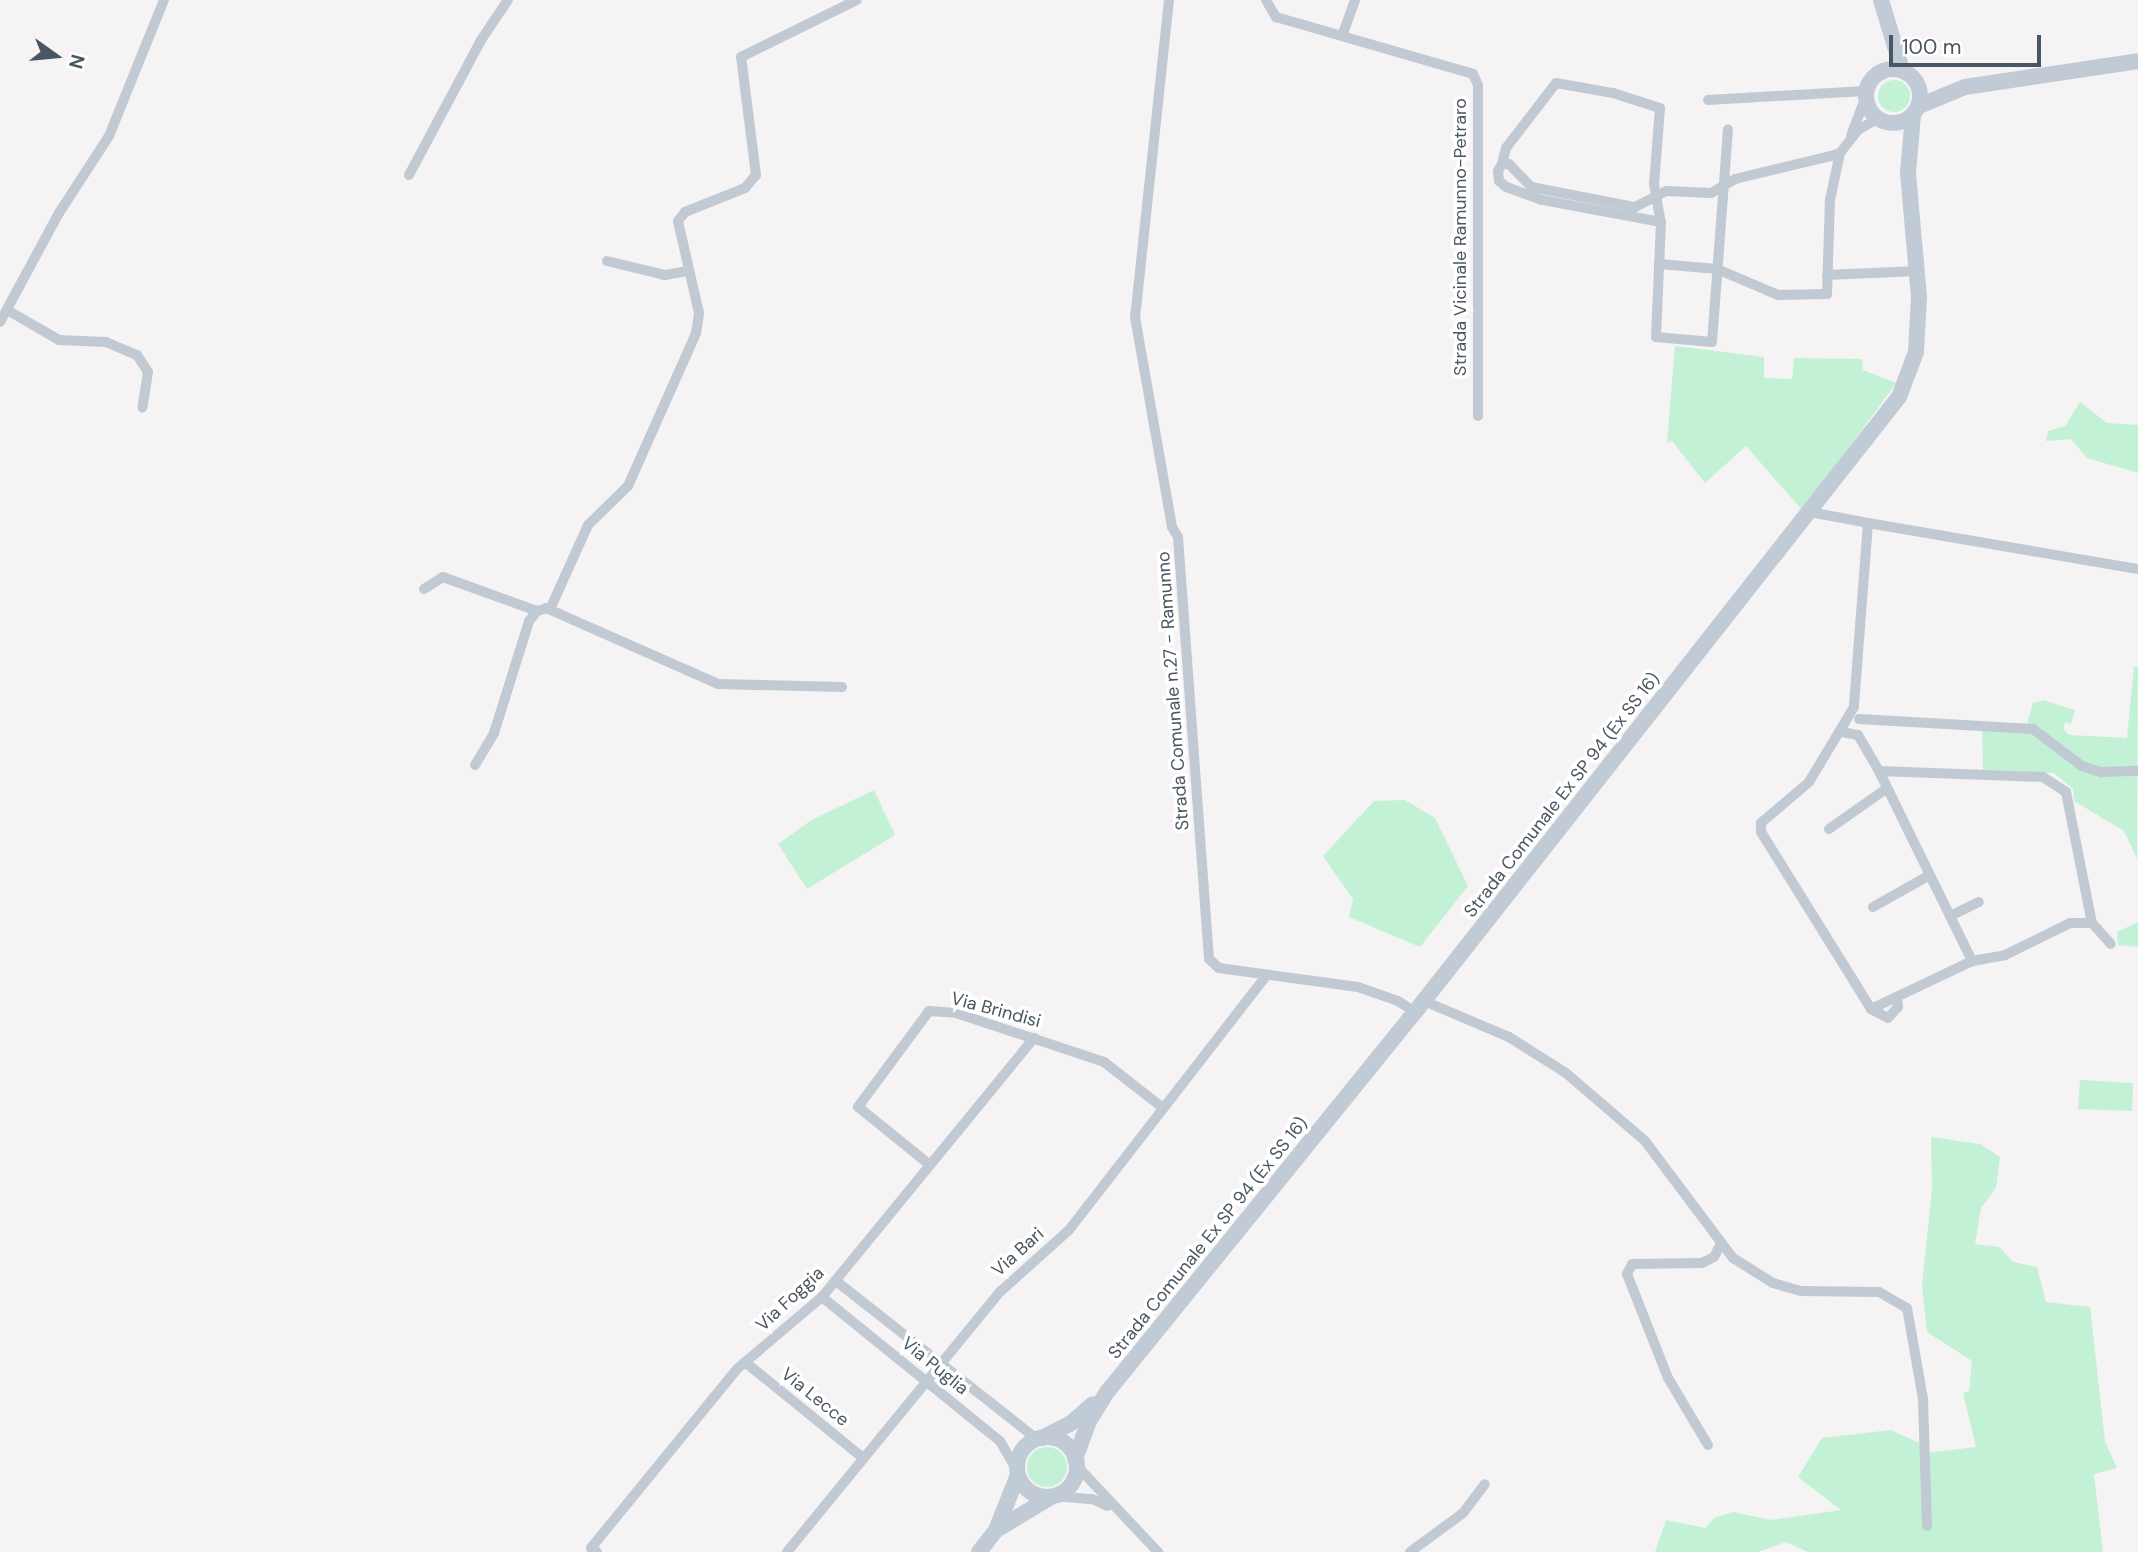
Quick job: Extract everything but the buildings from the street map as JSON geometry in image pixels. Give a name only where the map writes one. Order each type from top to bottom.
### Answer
[{"type":"main road","points":[[1881,0],[1887,28],[1902,70],[1916,80],[1965,87],[2138,61]]},
{"type":"main road","points":[[1887,28],[1880,72],[1866,93],[1883,121],[1916,111],[1965,87]]},
{"type":"main road","points":[[1880,72],[1902,70]]},
{"type":"main road","points":[[1916,80],[1916,111]]},
{"type":"main road","name":"Strada Comunale Ex SP 94 (Ex SS 16)","points":[[1076,1462],[1088,1420],[1108,1391],[1420,1007],[1899,397],[1910,377],[1916,352],[1917,271],[1908,173],[1916,111]]},
{"type":"main road","name":"Strada Comunale Ex SP 94 (Ex SS 16)","points":[[1883,121],[1908,173]]},
{"type":"main road","name":"Strada Comunale Ex SP 94 (Ex SS 16)","points":[[1040,1438],[1070,1424],[1108,1391]]},
{"type":"main road","points":[[979,1552],[996,1530],[1018,1473],[1022,1451],[1040,1438],[1066,1444],[1076,1462],[1070,1485],[996,1530]]},
{"type":"main road","points":[[1018,1473],[1035,1494],[1053,1496]]},
{"type":"street","points":[[0,322],[9,311],[46,235],[109,136],[164,0]]},
{"type":"street","points":[[409,175],[481,40],[508,0]]},
{"type":"street","points":[[541,610],[551,607],[588,525],[628,486],[696,333],[699,313],[678,221],[685,212],[745,188],[756,175],[741,57],[857,0]]},
{"type":"street","name":"Strada Comunale n.27 - Ramunno","points":[[1168,0],[1135,317],[1164,487],[1172,527],[1178,537],[1213,965],[1267,975]]},
{"type":"street","name":"Strada Vicinale Ramunno-Petraro","points":[[1266,0],[1276,17],[1473,74],[1478,85],[1478,416]]},
{"type":"street","points":[[1342,36],[1355,0]]},
{"type":"street","points":[[1661,222],[1542,200],[1499,181],[1506,148],[1556,83],[1613,93],[1660,108],[1657,196],[1661,222],[1656,337],[1712,342],[1727,130]]},
{"type":"street","points":[[1708,100],[1866,93],[1850,142]]},
{"type":"street","points":[[1659,264],[1717,269],[1778,295],[1827,293],[1830,200],[1840,153],[1858,130],[1883,121]]},
{"type":"street","points":[[1502,164],[1518,168],[1531,187],[1635,207],[1667,191],[1711,193],[1735,179],[1840,153]]},
{"type":"street","points":[[607,261],[665,275],[688,271]]},
{"type":"street","points":[[1827,275],[1917,271]]},
{"type":"street","points":[[9,311],[59,340],[106,342],[137,355],[148,372],[142,408]]},
{"type":"street","points":[[1810,512],[2138,569]]},
{"type":"street","points":[[1868,523],[1854,707],[1842,732],[1809,782],[1761,823],[1761,832],[1871,1009],[1972,961],[2005,955],[2070,923],[2092,923]]},
{"type":"street","points":[[424,589],[443,577],[541,610],[718,684],[842,687]]},
{"type":"street","points":[[475,765],[494,733],[541,610]]},
{"type":"street","points":[[1854,707],[1859,719],[1858,735],[1879,771],[1928,876],[1972,961]]},
{"type":"street","points":[[1859,719],[2033,729],[2082,766],[2101,772],[2138,771]]},
{"type":"street","points":[[1842,732],[1858,735]]},
{"type":"street","points":[[1879,771],[2043,777],[2066,792],[2092,923],[2111,944]]},
{"type":"street","points":[[1829,829],[1886,789]]},
{"type":"street","points":[[1872,907],[1928,876]]},
{"type":"street","points":[[1950,916],[1979,902]]},
{"type":"street","points":[[1267,975],[1358,986],[1509,1037],[1566,1073],[1645,1141],[1733,1258],[1773,1283],[1801,1291],[1879,1292],[1907,1308],[1923,1399],[1927,1526]]},
{"type":"street","name":"Via Bari","points":[[787,1552],[1000,1291],[1069,1230],[1267,975]]},
{"type":"street","name":"Via Brindisi","points":[[930,1165],[858,1107],[929,1011],[957,1013],[1104,1062],[1163,1108]]},
{"type":"street","name":"Via Foggia","points":[[594,1550],[745,1362],[822,1297],[836,1281],[1034,1038]]},
{"type":"street","points":[[1708,1445],[1668,1378],[1627,1275],[1632,1264],[1702,1263],[1714,1257],[1721,1242]]},
{"type":"street","name":"Via Puglia","points":[[836,1281],[940,1365],[1040,1438]]},
{"type":"street","name":"Via Puglia","points":[[822,1297],[1000,1441],[1018,1473]]},
{"type":"street","name":"Via Lecce","points":[[745,1362],[863,1458]]},
{"type":"street","points":[[1076,1462],[1114,1509],[1158,1552]]},
{"type":"street","points":[[1410,1552],[1463,1513],[1485,1484]]},
{"type":"street","points":[[1053,1496],[1092,1499],[1114,1509]]},
{"type":"green space","points":[[1894,80],[1905,85],[1910,96],[1905,107],[1894,112],[1883,107],[1878,96],[1883,85]]},
{"type":"green space","points":[[1675,346],[1764,357],[1764,378],[1792,379],[1794,358],[1862,359],[1863,370],[1896,383],[1803,511],[1746,446],[1705,483],[1672,441],[1667,443]]},
{"type":"green space","points":[[2080,402],[2107,423],[2138,425],[2138,473],[2087,458],[2071,439],[2046,441],[2048,431],[2065,426]]},
{"type":"green space","points":[[2134,666],[2138,667],[2137,859],[2124,831],[2074,801],[2073,789],[2054,773],[1983,770],[1982,729],[2025,731],[2033,703],[2043,700],[2075,710],[2071,724],[2065,722],[2063,728],[2069,735],[2127,738]]},
{"type":"green space","points":[[874,790],[895,835],[807,889],[778,844],[810,821]]},
{"type":"green space","points":[[1405,800],[1435,818],[1468,886],[1420,947],[1349,917],[1353,899],[1323,856],[1374,801]]},
{"type":"green space","points":[[2138,922],[2138,947],[2118,945],[2117,932]]},
{"type":"green space","points":[[2080,1080],[2133,1083],[2132,1111],[2078,1109]]},
{"type":"green space","points":[[1931,1137],[1980,1144],[2000,1157],[1996,1188],[1981,1208],[1975,1244],[1999,1247],[2013,1262],[2037,1267],[2046,1302],[2090,1307],[2105,1441],[2117,1468],[2094,1474],[2103,1552],[1808,1552],[1786,1542],[1758,1552],[1655,1552],[1666,1520],[1705,1528],[1714,1518],[1733,1512],[1771,1520],[1841,1510],[1798,1477],[1822,1438],[1891,1430],[1919,1443],[1927,1453],[1976,1447],[1963,1393],[1969,1391],[1972,1361],[1927,1332],[1922,1285],[1932,1189]]},
{"type":"green space","points":[[1047,1447],[1055,1448],[1061,1453],[1066,1459],[1066,1475],[1061,1481],[1055,1486],[1047,1487],[1039,1486],[1033,1481],[1028,1475],[1027,1467],[1028,1459],[1033,1453],[1039,1448]]}]
